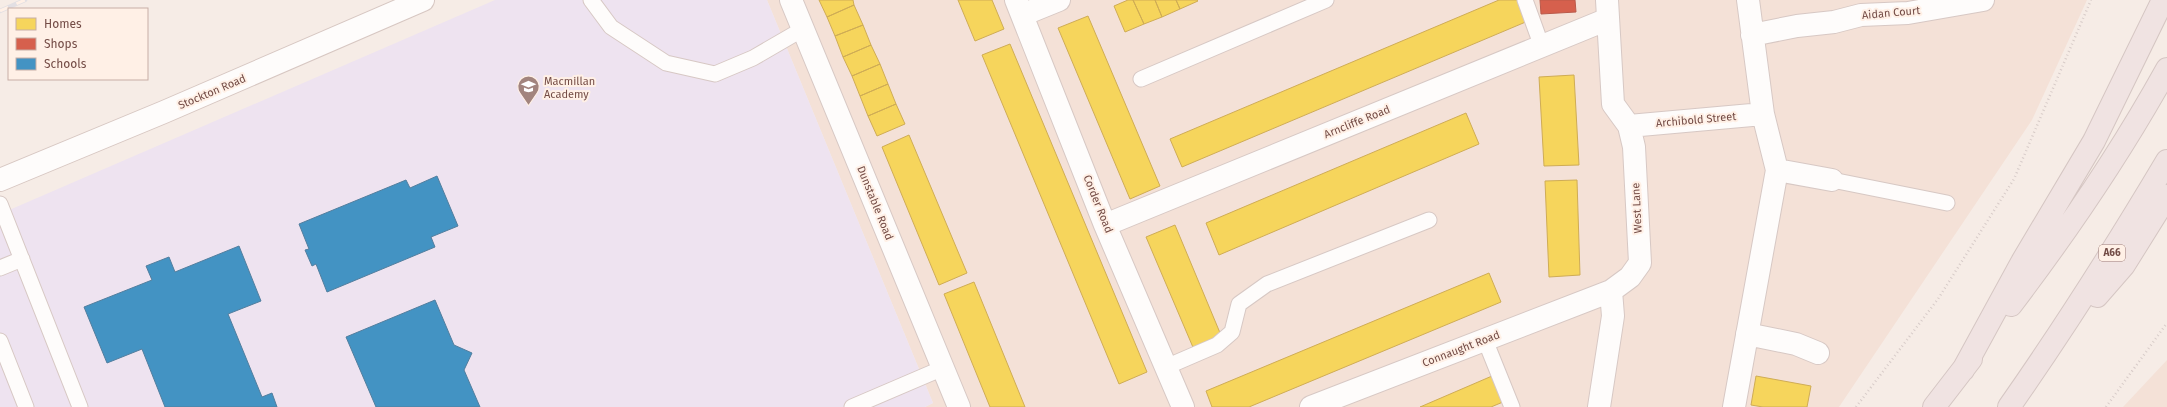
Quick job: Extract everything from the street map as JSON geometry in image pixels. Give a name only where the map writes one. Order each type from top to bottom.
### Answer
[{"type":"highway","points":[[1962,370],[2022,262],[2094,141],[2163,0]]},
{"type":"highway","points":[[1934,407],[2057,244],[2134,129],[2167,69]]},
{"type":"highway","name":"A66","points":[[2009,407],[2054,342],[2119,241],[2167,161]]},
{"type":"highway","name":"A66","points":[[2054,342],[2124,265],[2167,196]]},
{"type":"street","name":"Stockton Road","points":[[0,180],[423,0]]},
{"type":"street","name":"Dunstable Road","points":[[791,0],[959,407]]},
{"type":"street","points":[[1019,8],[1059,0]]},
{"type":"street","points":[[1734,407],[1777,170],[1763,114],[1748,0]]},
{"type":"street","name":"Aidan Court","points":[[1752,35],[1798,26],[1834,22],[1861,14],[1908,14],[1983,0]]},
{"type":"street","name":"Corder Road","points":[[1019,8],[1106,225],[1183,407]]},
{"type":"street","name":"Arncliffe Road","points":[[1106,225],[1542,47],[1608,10]]},
{"type":"street","name":"West Lane","points":[[1608,10],[1613,104],[1629,126],[1634,147],[1640,263],[1630,277],[1611,291]]},
{"type":"street","name":"Archibold Street","points":[[1629,126],[1763,114]]},
{"type":"street","points":[[1777,170],[1832,180]]},
{"type":"street","points":[[1599,407],[1613,316],[1611,291]]},
{"type":"street","name":"Connaught Road","points":[[1311,407],[1611,291]]},
{"type":"street","points":[[1747,334],[1796,344],[1818,353]]},
{"type":"lane","points":[[591,0],[611,27],[666,63],[715,74],[753,58],[803,30]]},
{"type":"lane","points":[[1141,79],[1326,0]]},
{"type":"lane","points":[[1525,0],[1542,47]]},
{"type":"lane","points":[[1832,180],[1947,203]]},
{"type":"lane","points":[[0,204],[80,407]]},
{"type":"lane","points":[[1166,366],[1217,345],[1232,332],[1239,304],[1267,284],[1429,220]]},
{"type":"lane","points":[[0,268],[22,259]]},
{"type":"lane","points":[[1485,340],[1512,407]]},
{"type":"lane","points":[[0,341],[26,407]]},
{"type":"lane","points":[[852,407],[943,368]]},
{"type":"path","points":[[1856,407],[1938,299],[2014,179],[2091,0]]},
{"type":"path","points":[[2106,407],[2167,323]]},
{"type":"shaded area","name":"Macmillan Academy","points":[[495,0],[767,0],[933,403],[925,407],[0,407],[0,214]]},
{"type":"shaded area","points":[[767,0],[2087,0],[2032,120],[1839,407],[925,407],[933,403]]},
{"type":"shaded area","points":[[2167,360],[2167,407],[2123,407]]},
{"type":"building: Homes","points":[[819,0],[853,0],[854,5],[827,17]]},
{"type":"building: Homes","points":[[958,0],[992,0],[1004,29],[975,41]]},
{"type":"building: Homes","points":[[1128,0],[1133,0],[1144,24],[1125,32],[1114,6]]},
{"type":"building: Homes","points":[[1133,0],[1155,0],[1162,17],[1144,24]]},
{"type":"building: Homes","points":[[1155,0],[1176,0],[1180,9],[1162,17]]},
{"type":"building: Homes","points":[[1176,0],[1197,0],[1198,1],[1180,9]]},
{"type":"building: Homes","points":[[1499,0],[1519,0],[1528,21],[1182,167],[1170,139]]},
{"type":"building: Homes","points":[[854,5],[863,25],[835,36],[827,17]]},
{"type":"building: Homes","points":[[1088,16],[1160,186],[1130,199],[1058,28]]},
{"type":"building: Homes","points":[[863,25],[871,45],[843,57],[835,36]]},
{"type":"building: Homes","points":[[1010,44],[1147,372],[1119,384],[982,55]]},
{"type":"building: Homes","points":[[871,45],[880,64],[852,76],[843,57]]},
{"type":"building: Homes","points":[[880,64],[888,84],[860,96],[852,76]]},
{"type":"building: Homes","points":[[1574,75],[1579,165],[1544,166],[1539,77]]},
{"type":"building: Homes","points":[[888,84],[896,104],[868,116],[860,96]]},
{"type":"building: Homes","points":[[896,104],[905,124],[877,136],[868,116]]},
{"type":"building: Homes","points":[[1466,113],[1479,144],[1219,255],[1206,223]]},
{"type":"building: Homes","points":[[909,135],[967,273],[939,285],[882,147]]},
{"type":"building: Homes","points":[[1577,180],[1580,275],[1549,277],[1545,181]]},
{"type":"building: Homes","points":[[1175,225],[1223,340],[1195,352],[1146,237]]},
{"type":"building: Homes","points":[[1489,273],[1501,302],[1249,407],[1212,407],[1206,391]]},
{"type":"building: Homes","points":[[974,282],[1025,407],[990,407],[944,294]]},
{"type":"building: Homes","points":[[1492,376],[1503,402],[1491,407],[1420,407]]},
{"type":"building: Homes","points":[[1756,376],[1811,386],[1807,407],[1763,407],[1751,405]]},
{"type":"building: Shops","points":[[1540,0],[1575,0],[1576,12],[1541,14]]},
{"type":"building: Schools","points":[[437,176],[458,226],[431,237],[435,247],[327,292],[316,264],[312,266],[305,250],[309,249],[299,224],[406,180],[410,188]]},
{"type":"building: Schools","points":[[239,246],[261,301],[228,314],[262,397],[272,393],[277,407],[165,407],[142,349],[107,363],[84,307],[152,280],[146,266],[169,257],[175,272]]},
{"type":"building: Schools","points":[[435,300],[454,345],[472,353],[464,370],[480,407],[376,407],[346,337]]},
{"type":"railway","points":[[0,11],[25,0]]},
{"type":"place","name":"Macmillan Academy","points":[[529,106]]}]
